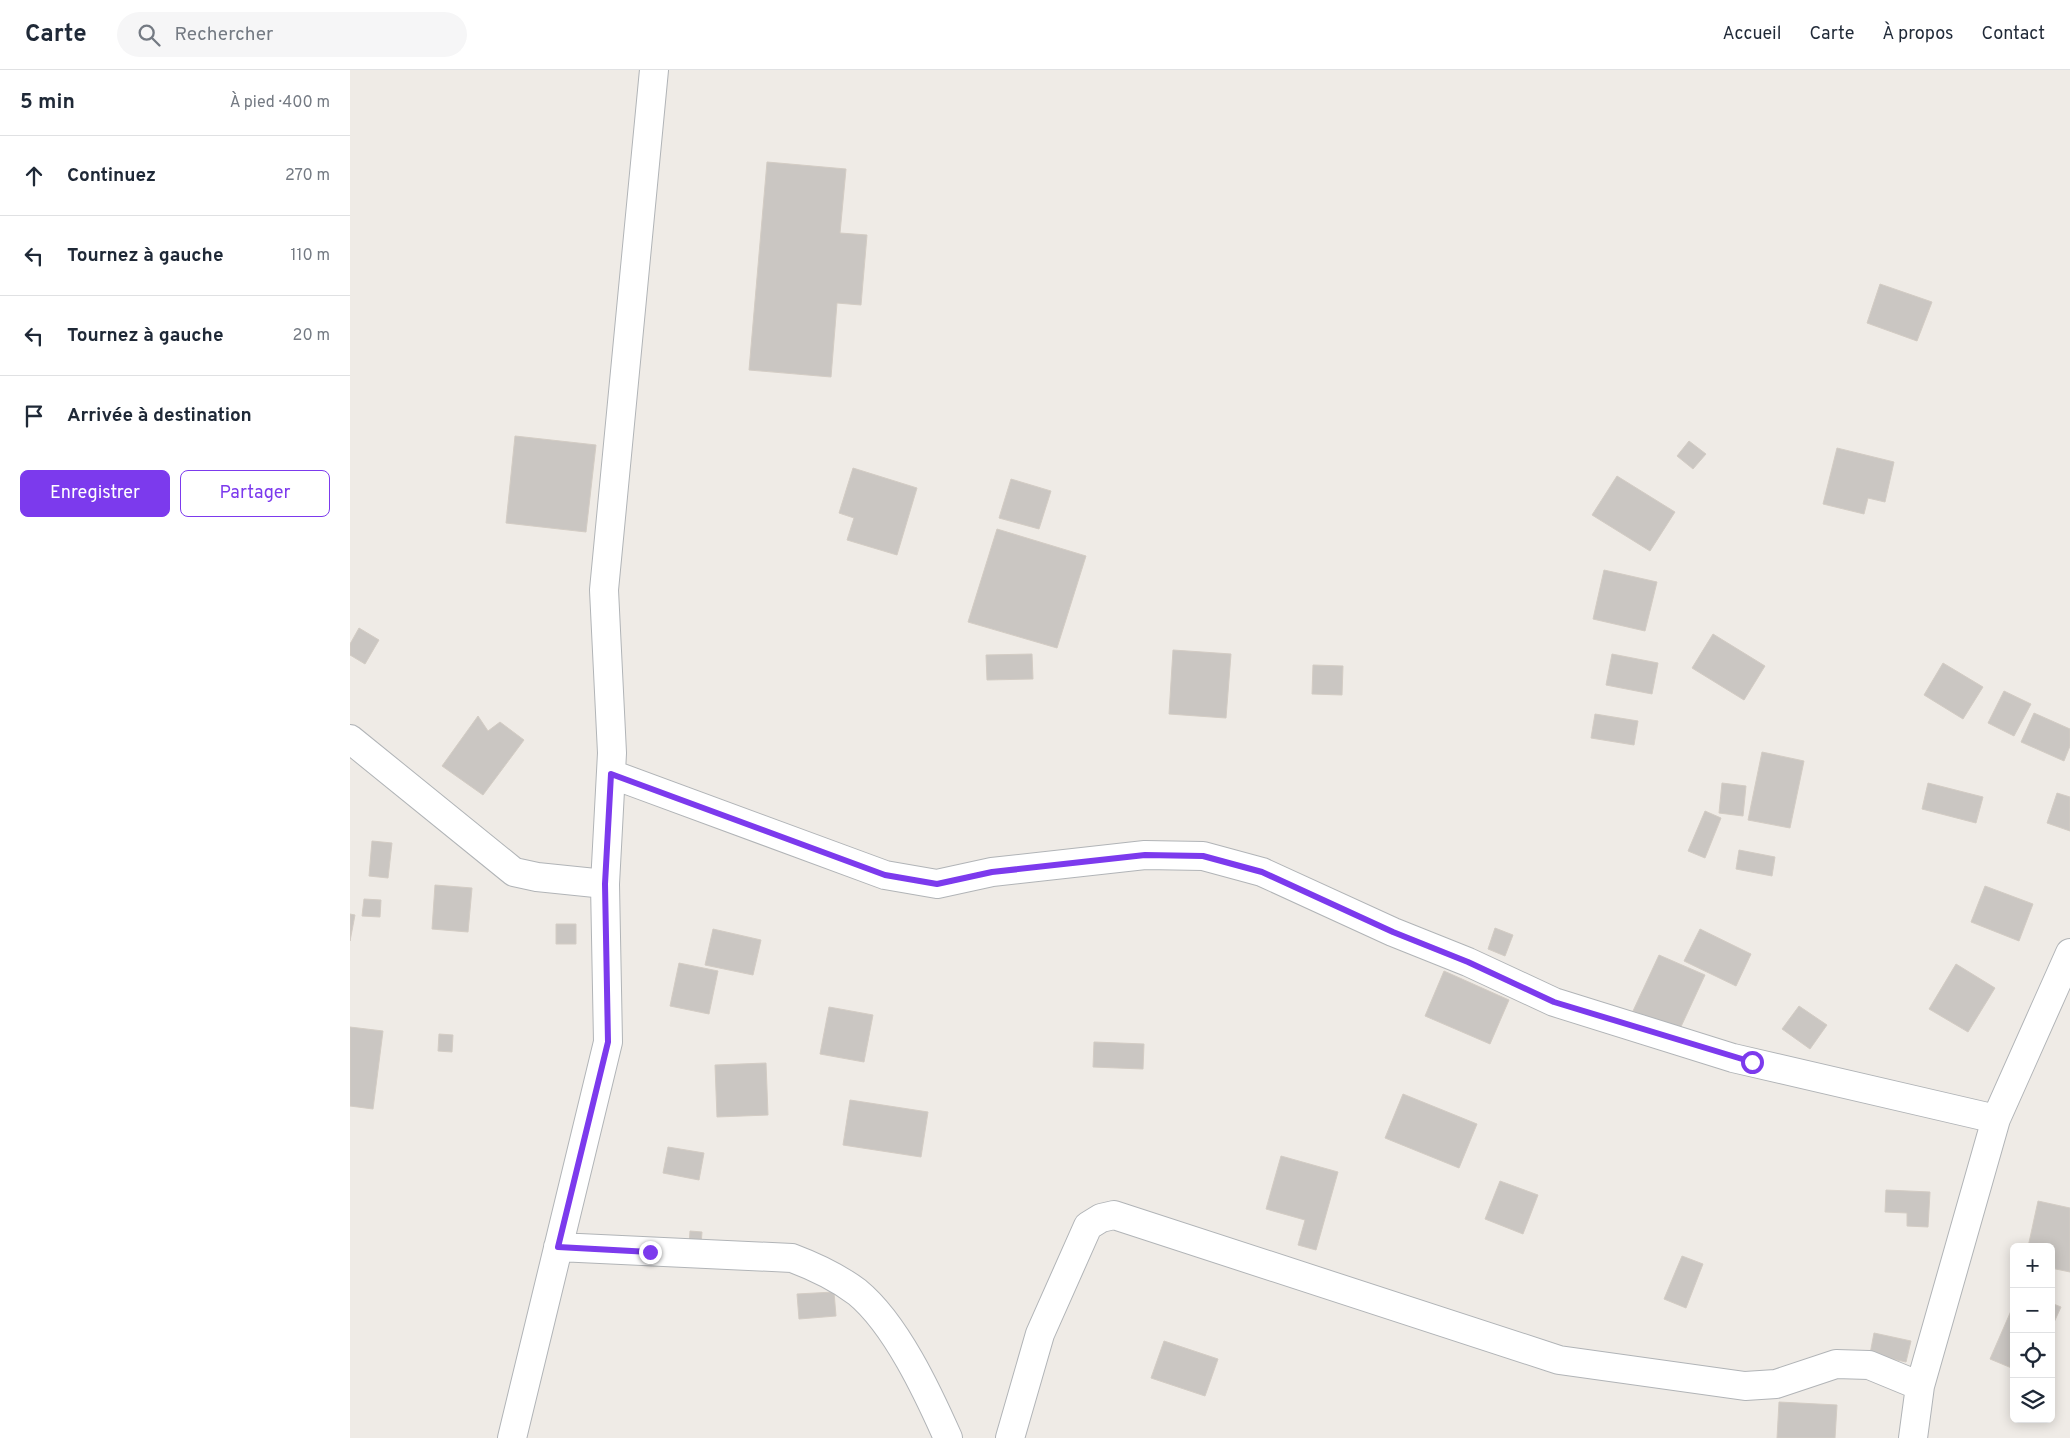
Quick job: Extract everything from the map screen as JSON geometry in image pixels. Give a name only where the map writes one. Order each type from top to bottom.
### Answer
[{"type":"street","points":[[512,1438],[608,1042],[605,884],[612,753],[604,590],[654,70]]},
{"type":"street","points":[[350,739],[514,872],[538,877],[605,884]]},
{"type":"street","points":[[611,774],[885,875],[937,884],[992,872],[1145,855],[1203,856],[1262,872],[1393,932],[1468,962],[1554,1002],[1733,1058],[1996,1119]]},
{"type":"street","points":[[1913,1438],[1920,1386],[1996,1119],[2070,953]]},
{"type":"street","points":[[1010,1438],[1040,1334],[1088,1226],[1100,1218],[1114,1215],[1560,1360],[1745,1386],[1776,1384],[1836,1364],[1869,1365],[1920,1386]]},
{"type":"street","points":[[558,1247],[792,1258],[824,1270],[858,1293],[884,1321],[925,1388],[948,1438]]},
{"type":"building","points":[[767,162],[846,169],[840,233],[867,235],[861,305],[837,303],[831,377],[749,370]]},
{"type":"building","points":[[1880,284],[1932,302],[1917,341],[1867,323]]},
{"type":"building","points":[[515,436],[596,445],[586,532],[506,523]]},
{"type":"building","points":[[1689,441],[1706,454],[1693,469],[1677,456]]},
{"type":"building","points":[[1837,448],[1894,462],[1885,502],[1868,498],[1864,514],[1823,504]]},
{"type":"building","points":[[853,468],[917,488],[897,555],[847,540],[854,518],[839,513]]},
{"type":"building","points":[[1617,476],[1675,512],[1650,551],[1592,515]]},
{"type":"building","points":[[1011,479],[1051,491],[1039,529],[999,518]]},
{"type":"building","points":[[997,529],[1086,556],[1057,648],[968,622]]},
{"type":"building","points":[[1604,570],[1657,582],[1645,631],[1593,619]]},
{"type":"building","points":[[359,628],[379,640],[365,664],[350,655],[350,644]]},
{"type":"building","points":[[1713,634],[1765,666],[1744,700],[1692,668]]},
{"type":"building","points":[[1173,650],[1231,654],[1226,718],[1169,714]]},
{"type":"building","points":[[1032,654],[1033,679],[987,680],[986,655]]},
{"type":"building","points":[[1612,654],[1658,663],[1652,694],[1606,685]]},
{"type":"building","points":[[1943,663],[1983,687],[1963,719],[1924,695]]},
{"type":"building","points":[[1313,665],[1343,666],[1342,695],[1312,694]]},
{"type":"building","points":[[2004,691],[2031,704],[2014,736],[1988,723]]},
{"type":"building","points":[[2034,713],[2070,729],[2070,746],[2064,761],[2021,742]]},
{"type":"building","points":[[1595,714],[1638,721],[1634,745],[1591,738]]},
{"type":"building","points":[[478,716],[488,731],[500,722],[524,740],[483,795],[442,766]]},
{"type":"building","points":[[1762,752],[1804,761],[1790,828],[1748,820]]},
{"type":"building","points":[[1722,783],[1746,786],[1743,816],[1719,813]]},
{"type":"building","points":[[1928,783],[1983,797],[1976,823],[1922,809]]},
{"type":"building","points":[[2057,793],[2070,797],[2070,831],[2047,823]]},
{"type":"building","points":[[1705,811],[1721,818],[1705,858],[1688,851]]},
{"type":"building","points":[[372,841],[392,843],[388,878],[369,876]]},
{"type":"building","points":[[1739,850],[1775,857],[1772,876],[1736,869]]},
{"type":"building","points":[[435,885],[472,888],[468,932],[432,929]]},
{"type":"building","points":[[1985,886],[2033,904],[2019,941],[1971,922]]},
{"type":"building","points":[[364,899],[381,900],[380,917],[362,916]]},
{"type":"building","points":[[350,914],[355,915],[350,941]]},
{"type":"building","points":[[556,924],[576,924],[576,944],[556,944]]},
{"type":"building","points":[[1495,928],[1513,935],[1505,956],[1488,949]]},
{"type":"building","points":[[713,929],[761,940],[753,975],[705,965]]},
{"type":"building","points":[[1700,929],[1751,954],[1736,986],[1684,961]]},
{"type":"building","points":[[1659,955],[1705,975],[1679,1031],[1633,1011]]},
{"type":"building","points":[[679,963],[718,971],[709,1014],[670,1006]]},
{"type":"building","points":[[1956,964],[1995,988],[1968,1032],[1929,1009]]},
{"type":"building","points":[[1444,971],[1509,1000],[1490,1044],[1425,1016]]},
{"type":"building","points":[[1799,1006],[1827,1025],[1810,1049],[1782,1029]]},
{"type":"building","points":[[829,1007],[873,1015],[864,1062],[820,1054]]},
{"type":"building","points":[[350,1027],[383,1031],[373,1109],[350,1106]]},
{"type":"building","points":[[439,1034],[453,1035],[452,1052],[438,1051]]},
{"type":"building","points":[[1094,1042],[1144,1044],[1143,1069],[1093,1067]]},
{"type":"building","points":[[766,1063],[768,1115],[717,1117],[715,1065]]},
{"type":"building","points":[[1403,1094],[1477,1124],[1459,1168],[1385,1138]]},
{"type":"building","points":[[850,1100],[928,1112],[921,1157],[843,1145]]},
{"type":"building","points":[[668,1147],[704,1153],[699,1180],[663,1173]]},
{"type":"building","points":[[1281,1156],[1338,1172],[1316,1250],[1298,1245],[1305,1220],[1266,1209]]},
{"type":"building","points":[[1500,1181],[1538,1195],[1523,1234],[1485,1219]]},
{"type":"building","points":[[1886,1190],[1930,1192],[1928,1227],[1907,1226],[1907,1213],[1885,1212]]},
{"type":"building","points":[[2038,1201],[2070,1208],[2070,1272],[2055,1269],[2055,1243],[2029,1243]]},
{"type":"building","points":[[690,1231],[702,1232],[701,1246],[689,1245]]},
{"type":"building","points":[[1682,1256],[1703,1264],[1686,1308],[1664,1299]]},
{"type":"building","points":[[834,1292],[836,1316],[799,1319],[797,1294]]},
{"type":"building","points":[[2055,1305],[2061,1307],[2055,1320]]},
{"type":"building","points":[[2010,1313],[2010,1367],[1990,1359]]},
{"type":"building","points":[[1874,1333],[1911,1341],[1906,1362],[1870,1354]]},
{"type":"building","points":[[1164,1341],[1218,1359],[1205,1396],[1151,1378]]},
{"type":"building","points":[[1779,1402],[1837,1405],[1835,1438],[1777,1438]]},
{"type":"route","points":[[650,1252],[558,1247],[608,1042],[605,884],[611,774],[885,875],[937,884],[992,872],[1145,855],[1203,856],[1262,872],[1393,932],[1468,962],[1554,1002],[1733,1058],[1752,1062]]}]
